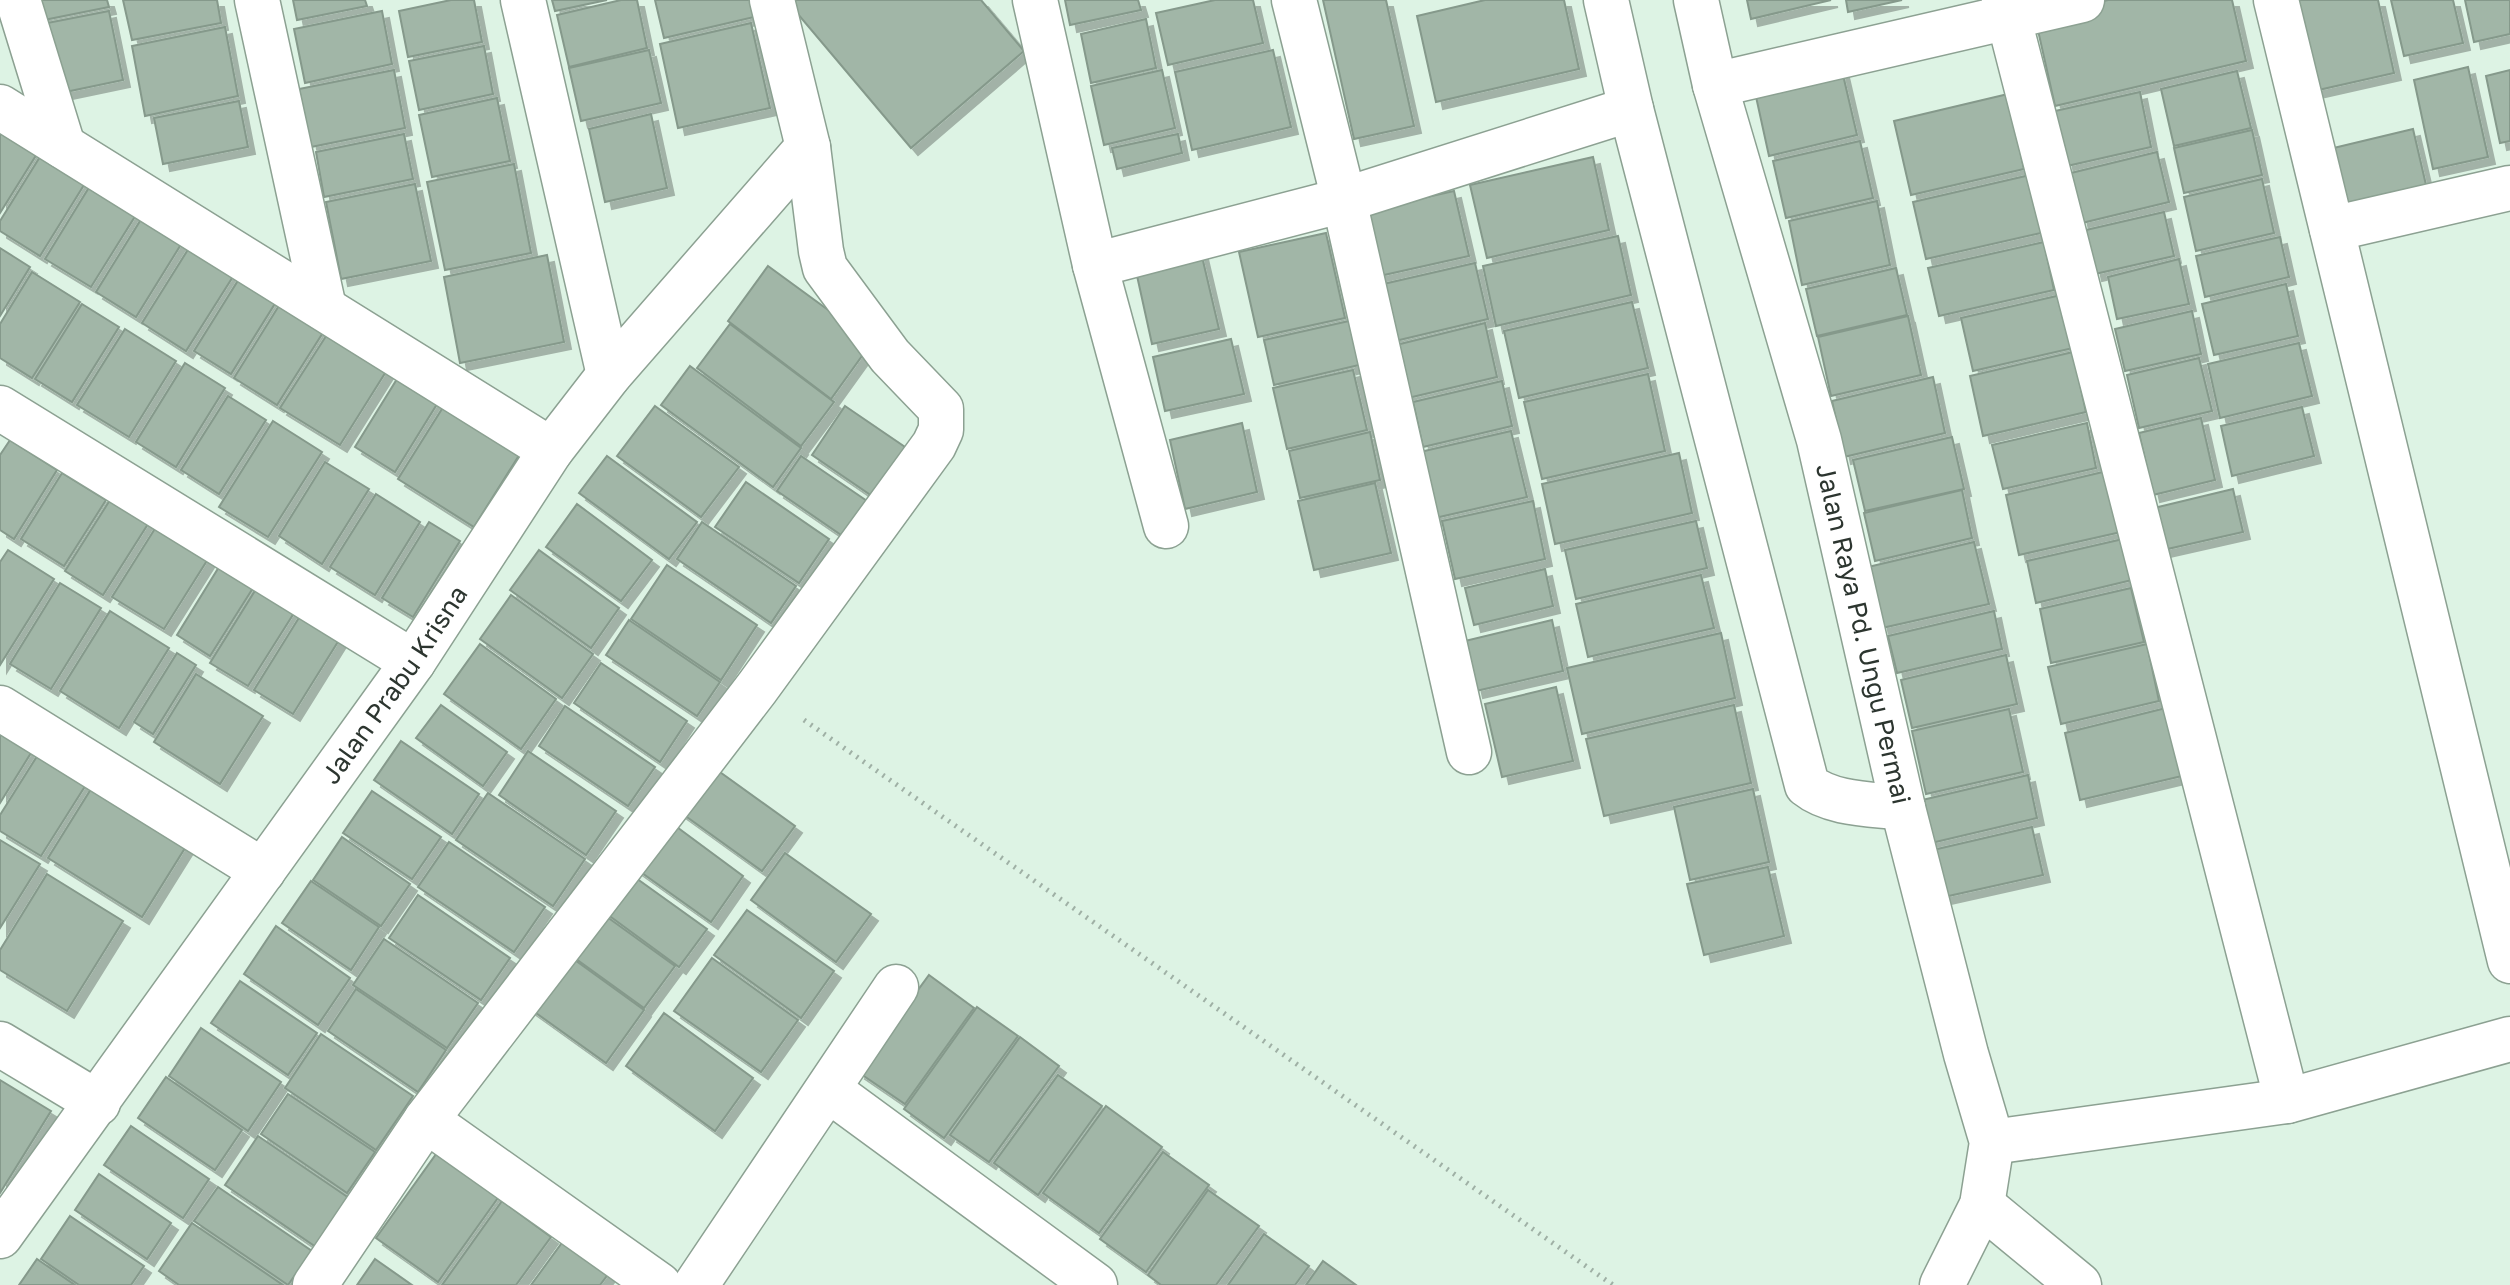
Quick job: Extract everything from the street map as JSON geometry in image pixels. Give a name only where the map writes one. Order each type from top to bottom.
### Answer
[{"type":"street","points":[[18,0],[63,146]]},
{"type":"street","points":[[257,0],[324,308]]},
{"type":"street","points":[[523,0],[609,375]]},
{"type":"street","points":[[315,1285],[426,1120],[757,688],[934,445],[941,430],[941,409],[890,356],[825,268],[808,147],[772,0]]},
{"type":"street","points":[[1035,0],[1095,265],[1166,526]]},
{"type":"street","points":[[1294,0],[1344,200],[1469,752]]},
{"type":"street","name":"Jalan Raya Pd. Ungu Permai","points":[[1606,0],[1631,109],[1807,785],[1834,798],[1903,808],[1819,440],[1715,85],[1696,0]]},
{"type":"street","points":[[1715,85],[2006,9],[2082,0]]},
{"type":"street","points":[[2276,0],[2510,961]]},
{"type":"street","points":[[2006,9],[2287,1101]]},
{"type":"street","points":[[0,107],[551,450]]},
{"type":"street","points":[[1095,265],[1344,200],[1631,109]]},
{"type":"street","name":"Jalan Prabu Krisna","points":[[0,1236],[413,662],[551,450],[609,375],[808,147]]},
{"type":"street","points":[[2332,229],[2510,188]]},
{"type":"street","points":[[0,408],[413,662]]},
{"type":"street","points":[[0,708],[263,871]]},
{"type":"street","points":[[1903,808],[1966,1054],[1992,1142],[1982,1205],[1942,1285]]},
{"type":"street","points":[[696,1285],[896,987]]},
{"type":"street","points":[[1992,1142],[2287,1101],[2510,1039]]},
{"type":"street","points":[[0,1044],[98,1103]]},
{"type":"street","points":[[829,1090],[1095,1285]]},
{"type":"street","points":[[426,1120],[659,1285]]},
{"type":"street","points":[[1982,1205],[2079,1285]]},
{"type":"path","points":[[757,688],[1613,1285]]},
{"type":"building","points":[[30,0],[107,0],[109,7],[34,22]]},
{"type":"building","points":[[123,0],[217,0],[221,23],[132,40]]},
{"type":"building","points":[[293,0],[365,0],[367,6],[297,20]]},
{"type":"building","points":[[451,0],[474,0],[482,42],[408,57],[399,11]]},
{"type":"building","points":[[552,0],[607,0],[555,11]]},
{"type":"building","points":[[621,0],[637,0],[647,48],[569,67],[557,15]]},
{"type":"building","points":[[655,0],[750,0],[754,17],[664,38]]},
{"type":"building","points":[[786,0],[981,0],[1024,51],[911,148]]},
{"type":"building","points":[[1065,0],[1138,0],[1141,10],[1070,25]]},
{"type":"building","points":[[1215,0],[1253,0],[1263,43],[1168,65],[1156,13]]},
{"type":"building","points":[[1323,0],[1386,0],[1414,126],[1354,139]]},
{"type":"building","points":[[1485,0],[1564,0],[1579,69],[1436,102],[1417,16]]},
{"type":"building","points":[[1747,0],[1831,0],[1751,19]]},
{"type":"building","points":[[1846,0],[1902,0],[1848,12]]},
{"type":"building","points":[[2108,0],[2232,0],[2246,61],[2055,106],[2035,17]]},
{"type":"building","points":[[2293,0],[2378,0],[2394,73],[2314,91]]},
{"type":"building","points":[[2391,0],[2453,0],[2463,43],[2404,56]]},
{"type":"building","points":[[2465,0],[2510,0],[2510,34],[2474,42]]},
{"type":"building","points":[[109,11],[123,80],[51,95],[37,25]]},
{"type":"building","points":[[382,11],[392,64],[305,83],[294,29]]},
{"type":"building","points":[[1146,19],[1156,68],[1091,83],[1081,34]]},
{"type":"building","points":[[751,23],[770,108],[678,128],[660,44]]},
{"type":"building","points":[[225,27],[238,96],[145,116],[132,46]]},
{"type":"building","points":[[484,46],[493,94],[419,110],[409,61]]},
{"type":"building","points":[[649,50],[661,103],[581,121],[569,68]]},
{"type":"building","points":[[1273,50],[1291,127],[1192,150],[1175,72]]},
{"type":"building","points":[[1840,62],[1857,135],[1769,156],[1753,83]]},
{"type":"building","points":[[2468,67],[2488,157],[2433,169],[2414,80]]},
{"type":"building","points":[[394,70],[405,128],[311,147],[299,89]]},
{"type":"building","points":[[1162,70],[1175,128],[1104,145],[1091,86]]},
{"type":"building","points":[[2510,70],[2510,141],[2500,143],[2486,76]]},
{"type":"building","points":[[2237,71],[2251,128],[2174,146],[2161,89]]},
{"type":"building","points":[[2140,92],[2151,147],[2067,166],[2055,111]]},
{"type":"building","points":[[2008,94],[2024,169],[1911,195],[1894,121]]},
{"type":"building","points":[[497,98],[510,161],[432,177],[419,115]]},
{"type":"building","points":[[239,101],[248,147],[163,164],[154,118]]},
{"type":"building","points":[[0,113],[45,141],[0,213]]},
{"type":"building","points":[[651,114],[667,188],[605,202],[589,129]]},
{"type":"building","points":[[2413,129],[2426,185],[2333,207],[2321,151]]},
{"type":"building","points":[[2252,130],[2262,175],[2184,193],[2174,148]]},
{"type":"building","points":[[404,134],[413,179],[324,197],[316,152]]},
{"type":"building","points":[[1178,134],[1182,153],[1117,169],[1112,148]]},
{"type":"building","points":[[1860,141],[1873,198],[1786,218],[1773,161]]},
{"type":"building","points":[[48,144],[92,172],[40,256],[0,231],[0,221]]},
{"type":"building","points":[[2157,152],[2169,202],[2082,223],[2071,173]]},
{"type":"building","points":[[1593,157],[1609,230],[1487,258],[1470,185]]},
{"type":"building","points":[[514,164],[531,253],[445,270],[427,182]]},
{"type":"building","points":[[2030,175],[2041,233],[1926,259],[1913,202]]},
{"type":"building","points":[[2262,179],[2274,233],[2196,251],[2184,197]]},
{"type":"building","points":[[93,181],[139,210],[91,287],[45,259]]},
{"type":"building","points":[[415,184],[431,261],[341,279],[326,202]]},
{"type":"building","points":[[1454,191],[1469,256],[1375,277],[1360,212]]},
{"type":"building","points":[[1877,201],[1890,265],[1802,285],[1789,221]]},
{"type":"building","points":[[2164,212],[2174,256],[2095,274],[2086,230]]},
{"type":"building","points":[[145,213],[185,238],[136,317],[96,292]]},
{"type":"building","points":[[1326,233],[1345,318],[1258,337],[1239,252]]},
{"type":"building","points":[[1618,236],[1631,295],[1496,326],[1483,266]]},
{"type":"building","points":[[2280,237],[2289,277],[2205,297],[2196,256]]},
{"type":"building","points":[[194,240],[239,267],[186,351],[142,323]]},
{"type":"building","points":[[2044,242],[2054,290],[1939,316],[1928,268]]},
{"type":"building","points":[[0,248],[30,267],[0,316]]},
{"type":"building","points":[[1200,248],[1219,329],[1152,344],[1134,262]]},
{"type":"building","points":[[547,255],[564,342],[460,363],[444,277]]},
{"type":"building","points":[[2179,259],[2189,304],[2117,319],[2108,277]]},
{"type":"building","points":[[1475,263],[1488,319],[1391,342],[1379,285]]},
{"type":"building","points":[[768,266],[872,342],[831,399],[728,321]]},
{"type":"building","points":[[1896,268],[1907,315],[1817,336],[1806,289]]},
{"type":"building","points":[[244,271],[281,294],[231,374],[194,351]]},
{"type":"building","points":[[32,272],[80,302],[32,378],[0,358],[0,324]]},
{"type":"building","points":[[2286,284],[2298,336],[2214,355],[2202,304]]},
{"type":"building","points":[[2061,295],[2073,348],[1973,371],[1961,318]]},
{"type":"building","points":[[1632,302],[1648,368],[1519,398],[1504,331]]},
{"type":"building","points":[[82,304],[119,327],[72,402],[35,379]]},
{"type":"building","points":[[280,304],[324,331],[277,405],[234,378]]},
{"type":"building","points":[[2192,311],[2201,354],[2125,371],[2115,329]]},
{"type":"building","points":[[1908,316],[1921,375],[1831,396],[1818,337]]},
{"type":"building","points":[[1349,321],[1359,365],[1274,385],[1264,340]]},
{"type":"building","points":[[1485,323],[1497,377],[1408,398],[1396,345]]},
{"type":"building","points":[[730,324],[834,402],[801,446],[697,368]]},
{"type":"building","points":[[125,329],[176,361],[129,437],[77,405]]},
{"type":"building","points":[[328,333],[387,370],[340,445],[280,408]]},
{"type":"building","points":[[1231,339],[1244,394],[1165,411],[1153,357]]},
{"type":"building","points":[[2299,343],[2312,396],[2220,418],[2208,364]]},
{"type":"building","points":[[2073,352],[2086,412],[1983,436],[1970,376]]},
{"type":"building","points":[[2199,358],[2212,411],[2139,428],[2127,375]]},
{"type":"building","points":[[185,363],[225,388],[176,467],[136,442]]},
{"type":"building","points":[[690,366],[801,448],[773,487],[661,405]]},
{"type":"building","points":[[1353,370],[1367,430],[1287,449],[1273,388]]},
{"type":"building","points":[[402,371],[442,396],[395,472],[355,447]]},
{"type":"building","points":[[1648,374],[1665,451],[1542,479],[1524,402]]},
{"type":"building","points":[[1933,377],[1945,433],[1844,457],[1832,401]]},
{"type":"building","points":[[1502,381],[1512,426],[1423,447],[1413,402]]},
{"type":"building","points":[[228,396],[266,420],[219,494],[181,470]]},
{"type":"building","points":[[447,401],[523,449],[474,527],[398,479]]},
{"type":"building","points":[[655,406],[739,467],[701,517],[617,456]]},
{"type":"building","points":[[845,406],[908,449],[875,498],[812,455]]},
{"type":"building","points":[[2302,407],[2314,456],[2232,476],[2221,426]]},
{"type":"building","points":[[2201,418],[2215,480],[2153,495],[2139,433]]},
{"type":"building","points":[[273,421],[322,452],[268,537],[219,507]]},
{"type":"building","points":[[1242,423],[1257,492],[1185,509],[1170,440]]},
{"type":"building","points":[[2087,423],[2096,468],[2003,489],[1992,445]]},
{"type":"building","points":[[1511,431],[1527,497],[1435,518],[1420,452]]},
{"type":"building","points":[[1370,432],[1380,480],[1300,498],[1289,451]]},
{"type":"building","points":[[1952,437],[1964,489],[1865,511],[1853,460]]},
{"type":"building","points":[[10,440],[57,470],[14,539],[0,530],[0,455]]},
{"type":"building","points":[[1679,453],[1692,513],[1555,544],[1542,484]]},
{"type":"building","points":[[607,456],[697,522],[669,559],[579,493]]},
{"type":"building","points":[[801,456],[870,503],[847,539],[777,491]]},
{"type":"building","points":[[325,462],[369,489],[322,564],[279,536]]},
{"type":"building","points":[[2107,471],[2121,532],[2019,555],[2006,495]]},
{"type":"building","points":[[62,473],[106,500],[64,566],[21,539]]},
{"type":"building","points":[[746,482],[829,539],[799,583],[715,527]]},
{"type":"building","points":[[1375,483],[1391,553],[1314,570],[1298,501]]},
{"type":"building","points":[[2233,489],[2243,532],[2163,550],[2154,508]]},
{"type":"building","points":[[1962,490],[1972,538],[1875,561],[1864,513]]},
{"type":"building","points":[[376,494],[420,522],[375,595],[330,567]]},
{"type":"building","points":[[110,500],[148,524],[103,595],[65,571]]},
{"type":"building","points":[[1533,501],[1545,559],[1455,579],[1442,521]]},
{"type":"building","points":[[577,504],[652,560],[621,601],[546,547]]},
{"type":"building","points":[[1696,521],[1707,568],[1576,599],[1565,550]]},
{"type":"building","points":[[429,522],[460,541],[413,617],[382,598]]},
{"type":"building","points":[[702,522],[796,586],[771,623],[677,559]]},
{"type":"building","points":[[156,527],[208,559],[164,629],[112,597]]},
{"type":"building","points":[[2123,539],[2132,580],[2036,603],[2027,561]]},
{"type":"building","points":[[1974,542],[1989,604],[1882,628],[1868,567]]},
{"type":"building","points":[[8,550],[54,579],[0,665],[0,562]]},
{"type":"building","points":[[539,550],[619,608],[591,648],[510,590]]},
{"type":"building","points":[[667,565],[757,625],[721,680],[631,619]]},
{"type":"building","points":[[219,567],[253,588],[210,656],[177,635]]},
{"type":"building","points":[[1545,569],[1553,606],[1474,625],[1465,588]]},
{"type":"building","points":[[1701,575],[1714,628],[1588,657],[1576,604]]},
{"type":"building","points":[[60,583],[101,608],[51,689],[10,664]]},
{"type":"building","points":[[2131,588],[2144,642],[2051,663],[2040,609]]},
{"type":"building","points":[[256,589],[294,613],[248,686],[210,663]]},
{"type":"building","points":[[511,595],[593,654],[562,698],[480,639]]},
{"type":"building","points":[[305,608],[344,632],[293,714],[254,690]]},
{"type":"building","points":[[110,611],[169,648],[119,728],[60,691]]},
{"type":"building","points":[[1994,611],[2002,649],[1897,673],[1888,636]]},
{"type":"building","points":[[629,620],[720,682],[697,716],[606,655]]},
{"type":"building","points":[[1552,620],[1563,671],[1476,691],[1465,641]]},
{"type":"building","points":[[1721,633],[1735,698],[1582,734],[1567,668]]},
{"type":"building","points":[[480,644],[556,699],[521,749],[444,694]]},
{"type":"building","points":[[2147,644],[2159,701],[2061,724],[2048,667]]},
{"type":"building","points":[[177,653],[196,665],[153,734],[134,722]]},
{"type":"building","points":[[2006,655],[2017,704],[1912,728],[1901,680]]},
{"type":"building","points":[[601,663],[687,721],[660,762],[574,703]]},
{"type":"building","points":[[196,674],[263,716],[220,784],[154,742]]},
{"type":"building","points":[[1556,687],[1573,761],[1502,777],[1485,704]]},
{"type":"building","points":[[441,705],[507,752],[483,786],[416,738]]},
{"type":"building","points":[[1734,705],[1751,783],[1604,816],[1586,739]]},
{"type":"building","points":[[565,706],[655,767],[628,806],[539,746]]},
{"type":"building","points":[[2166,708],[2182,776],[2080,800],[2065,733]]},
{"type":"building","points":[[2009,709],[2023,772],[1926,794],[1912,731]]},
{"type":"building","points":[[0,716],[39,740],[0,803]]},
{"type":"building","points":[[401,741],[479,794],[452,834],[374,780]]},
{"type":"building","points":[[46,742],[94,772],[41,856],[0,831],[0,815]]},
{"type":"building","points":[[528,751],[616,811],[586,855],[499,795]]},
{"type":"building","points":[[706,762],[795,826],[762,871],[673,807]]},
{"type":"building","points":[[101,773],[195,832],[142,917],[48,858]]},
{"type":"building","points":[[2028,775],[2037,818],[1927,844],[1918,801]]},
{"type":"building","points":[[1753,789],[1769,862],[1690,880],[1674,807]]},
{"type":"building","points":[[372,791],[441,837],[412,879],[343,833]]},
{"type":"building","points":[[488,793],[585,859],[553,906],[456,840]]},
{"type":"building","points":[[662,816],[743,876],[711,922],[628,863]]},
{"type":"building","points":[[2032,827],[2043,875],[1944,897],[1933,850]]},
{"type":"building","points":[[342,837],[410,884],[381,926],[313,880]]},
{"type":"building","points":[[0,840],[40,864],[0,928]]},
{"type":"building","points":[[449,842],[545,907],[514,952],[418,887]]},
{"type":"building","points":[[785,853],[871,914],[836,962],[751,900]]},
{"type":"building","points":[[1768,867],[1784,936],[1704,955],[1687,884]]},
{"type":"building","points":[[622,868],[707,929],[679,967],[596,906]]},
{"type":"building","points":[[47,874],[123,921],[67,1011],[0,970],[0,950]]},
{"type":"building","points":[[311,881],[379,927],[351,970],[282,923]]},
{"type":"building","points":[[418,895],[510,958],[481,1000],[389,938]]},
{"type":"building","points":[[596,909],[675,966],[644,1008],[565,951]]},
{"type":"building","points":[[747,910],[834,971],[801,1018],[714,955]]},
{"type":"building","points":[[276,926],[350,978],[318,1025],[244,974]]},
{"type":"building","points":[[384,939],[478,1003],[447,1048],[353,985]]},
{"type":"building","points":[[561,950],[644,1010],[606,1063],[522,1003]]},
{"type":"building","points":[[712,958],[798,1020],[761,1072],[674,1011]]},
{"type":"building","points":[[929,975],[974,1008],[905,1104],[858,1072]]},
{"type":"building","points":[[240,981],[317,1033],[288,1075],[211,1023]]},
{"type":"building","points":[[356,989],[446,1050],[418,1092],[328,1031]]},
{"type":"building","points":[[977,1007],[1018,1036],[944,1138],[904,1109]]},
{"type":"building","points":[[664,1013],[753,1078],[715,1131],[626,1066]]},
{"type":"building","points":[[201,1028],[281,1082],[248,1131],[169,1076]]},
{"type":"building","points":[[321,1034],[413,1096],[376,1150],[285,1088]]},
{"type":"building","points":[[1020,1037],[1059,1066],[989,1162],[950,1135]]},
{"type":"building","points":[[1058,1075],[1102,1106],[1038,1195],[994,1163]]},
{"type":"building","points":[[166,1077],[242,1130],[215,1170],[138,1118]]},
{"type":"building","points":[[0,1080],[51,1111],[0,1193]]},
{"type":"building","points":[[288,1094],[375,1152],[347,1193],[261,1134]]},
{"type":"building","points":[[1106,1106],[1162,1147],[1099,1233],[1043,1193]]},
{"type":"building","points":[[131,1126],[209,1179],[183,1218],[104,1165]]},
{"type":"building","points":[[258,1136],[349,1198],[316,1247],[225,1185]]},
{"type":"building","points":[[444,1143],[505,1188],[438,1282],[376,1238]]},
{"type":"building","points":[[1163,1152],[1209,1185],[1146,1272],[1100,1239]]},
{"type":"building","points":[[99,1174],[171,1223],[147,1259],[75,1210]]},
{"type":"building","points":[[218,1187],[312,1251],[288,1285],[194,1221]]},
{"type":"building","points":[[1208,1190],[1259,1226],[1216,1285],[1161,1285],[1148,1275]]},
{"type":"building","points":[[502,1201],[551,1237],[516,1285],[442,1285]]},
{"type":"building","points":[[70,1216],[144,1266],[131,1285],[79,1285],[41,1259]]},
{"type":"building","points":[[192,1223],[283,1285],[179,1285],[159,1271]]},
{"type":"building","points":[[1264,1234],[1309,1266],[1295,1285],[1228,1285]]},
{"type":"building","points":[[564,1240],[609,1273],[600,1285],[531,1285]]},
{"type":"building","points":[[37,1259],[75,1285],[19,1285]]},
{"type":"building","points":[[375,1259],[412,1285],[357,1285]]},
{"type":"building","points":[[1323,1261],[1356,1285],[1306,1285]]}]
